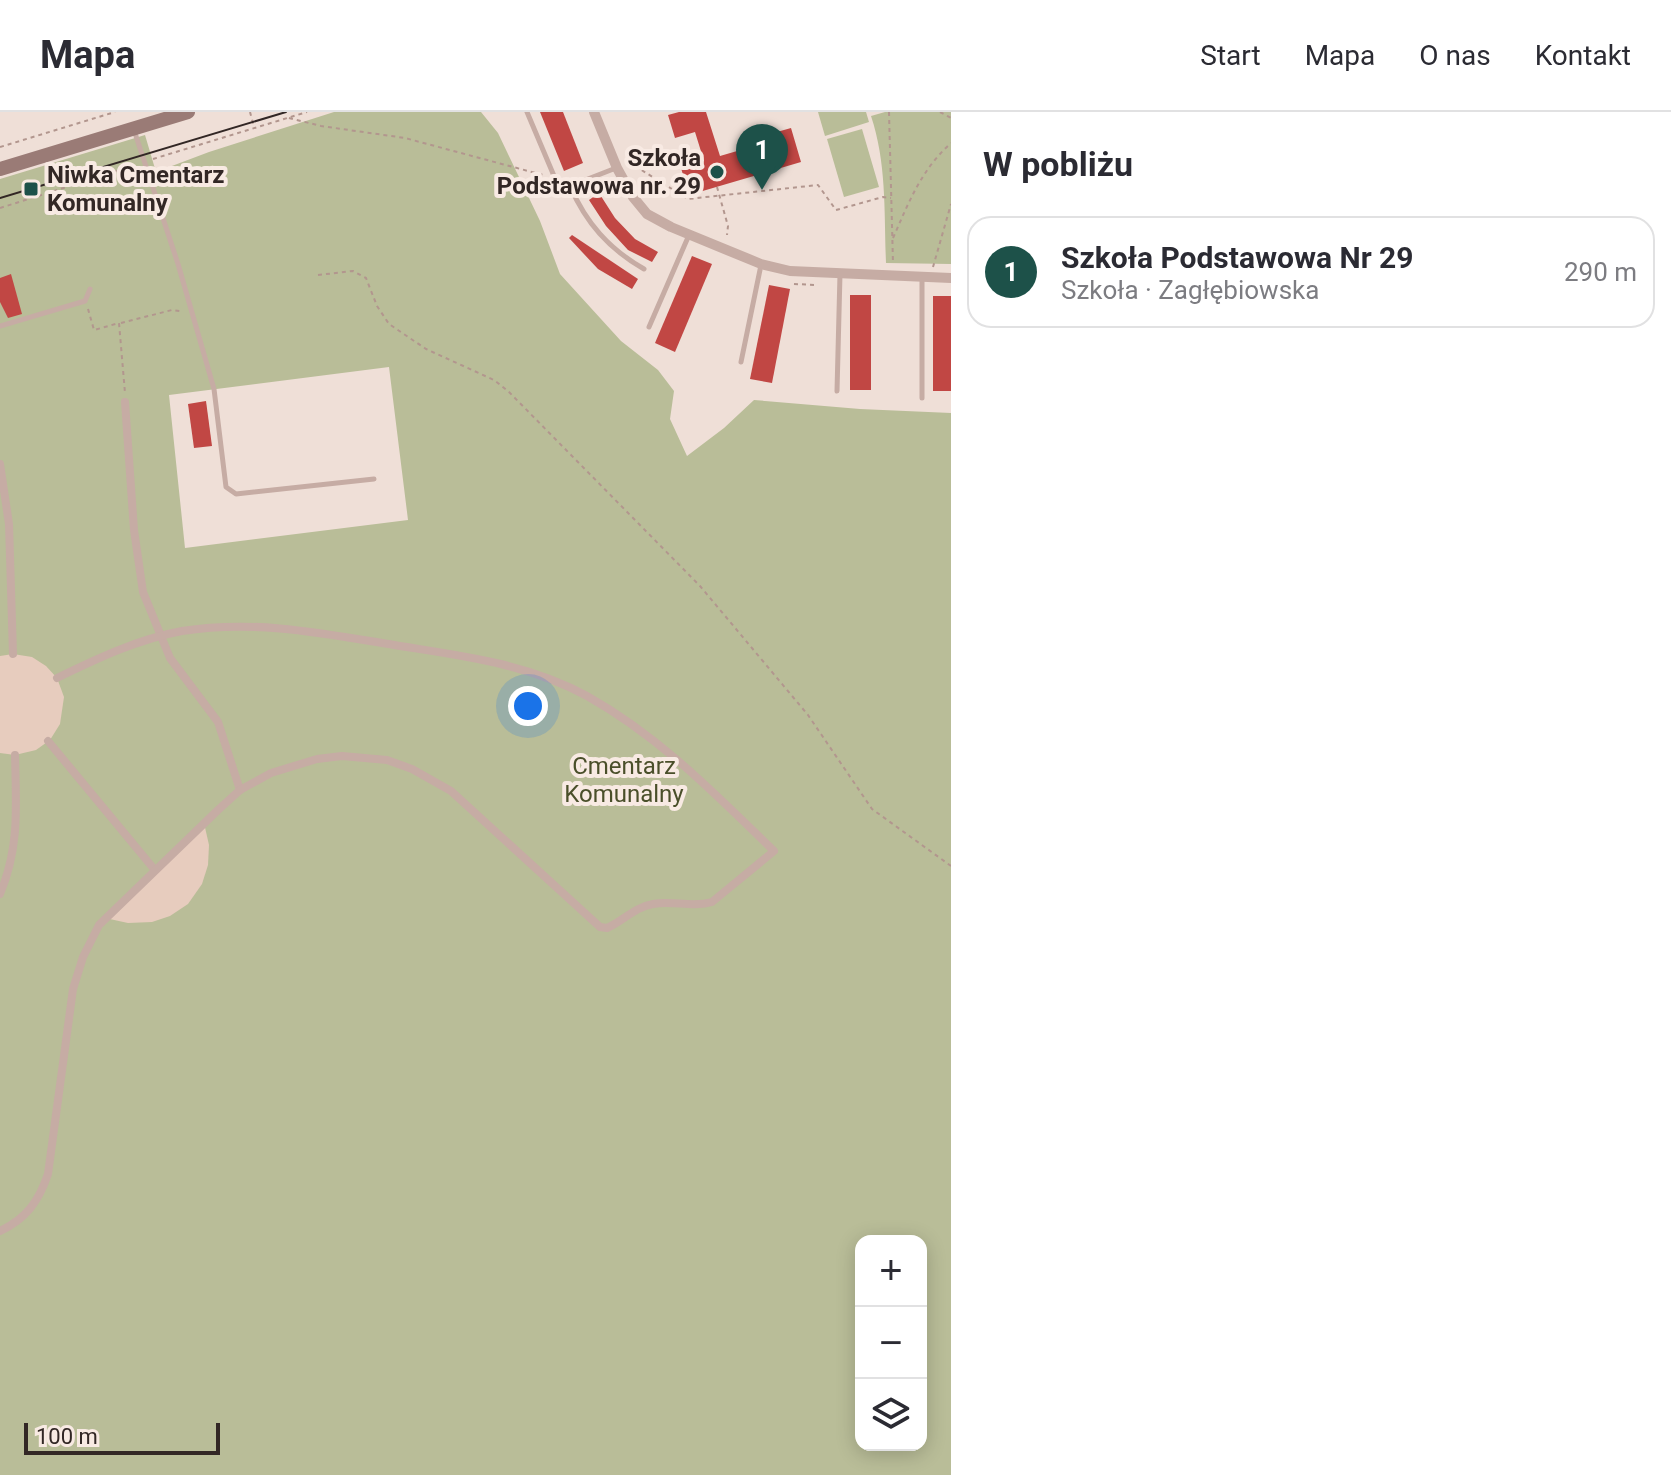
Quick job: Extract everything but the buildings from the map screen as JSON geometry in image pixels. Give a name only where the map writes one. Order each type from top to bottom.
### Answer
[{"type":"main road","points":[[0,169],[188,112]]},
{"type":"street","points":[[594,112],[633,197],[647,214],[689,234],[761,264],[790,271],[951,278]]},
{"type":"street","points":[[125,402],[138,566],[143,592],[160,636],[178,670],[218,722],[240,790]]},
{"type":"street","points":[[0,464],[9,524],[13,654]]},
{"type":"street","points":[[0,1231],[27,1213],[39,1199],[48,1174],[73,989],[83,957],[99,925],[240,790],[271,773],[317,759],[361,756],[387,760],[412,769],[451,791],[600,927],[607,928],[646,905],[703,905],[712,902],[774,851],[684,763],[657,742],[585,695],[521,669],[488,661],[290,628],[219,628],[160,636],[129,646],[57,678]]},
{"type":"street","points":[[48,741],[154,869]]},
{"type":"street","points":[[0,894],[13,858],[16,834],[15,755]]},
{"type":"lane","points":[[527,112],[553,177],[564,187],[622,169]]},
{"type":"lane","points":[[134,129],[214,389],[226,487],[236,494],[374,479]]},
{"type":"lane","points":[[570,186],[577,203],[597,232],[623,257],[644,269]]},
{"type":"lane","points":[[649,327],[689,234]]},
{"type":"lane","points":[[741,362],[761,264]]},
{"type":"lane","points":[[837,391],[840,274]]},
{"type":"lane","points":[[922,276],[922,398]]},
{"type":"lane","points":[[0,326],[85,301],[90,289]]},
{"type":"path","points":[[0,147],[115,112]]},
{"type":"path","points":[[250,112],[255,128]]},
{"type":"path","points":[[889,112],[893,268]]},
{"type":"path","points":[[940,112],[951,118]]},
{"type":"path","points":[[289,118],[405,138],[553,177]]},
{"type":"path","points":[[892,239],[920,179],[933,159],[951,143]]},
{"type":"path","points":[[622,169],[661,158],[678,167]]},
{"type":"path","points":[[635,166],[688,199],[818,185],[836,210],[883,197],[891,198]]},
{"type":"path","points":[[717,187],[728,226],[726,240]]},
{"type":"path","points":[[942,268],[932,268],[951,204]]},
{"type":"path","points":[[318,275],[353,271],[366,278],[377,306],[389,324],[426,349],[494,380],[509,392],[700,586],[808,715],[872,809],[951,866]]},
{"type":"path","points":[[85,301],[94,330],[172,310],[178,309],[182,313]]},
{"type":"path","points":[[119,323],[125,402]]},
{"type":"green space","name":"Cmentarz Komunalny","points":[[334,112],[481,112],[498,133],[540,221],[560,274],[621,341],[658,370],[674,391],[670,419],[687,456],[754,400],[951,413],[951,1475],[0,1475],[0,179],[145,135],[156,172]],"holes":[[[389,367],[408,520],[185,548],[169,395]]]},
{"type":"green space","points":[[818,112],[866,112],[869,122],[825,136]]},
{"type":"green space","points":[[885,112],[951,112],[951,264],[886,263],[882,171],[871,116]]},
{"type":"green space","points":[[862,129],[879,187],[844,197],[827,139]]},
{"type":"shaded area","points":[[13,654],[32,657],[46,666],[57,678],[64,697],[60,724],[50,740],[36,750],[15,755],[0,753],[0,656]]},
{"type":"shaded area","points":[[204,823],[209,845],[208,865],[202,884],[188,904],[170,916],[152,922],[128,923],[105,918]]},
{"type":"tram line","points":[[0,198],[286,112]]},
{"type":"place","name":"Szkoła Podstawowa nr. 29","points":[[717,172]]},
{"type":"place","name":"Niwka Cmentarz Komunalny","points":[[31,189]]},
{"type":"place","name":"Szkoła Podstawowa Nr 29","points":[[762,190]]}]
